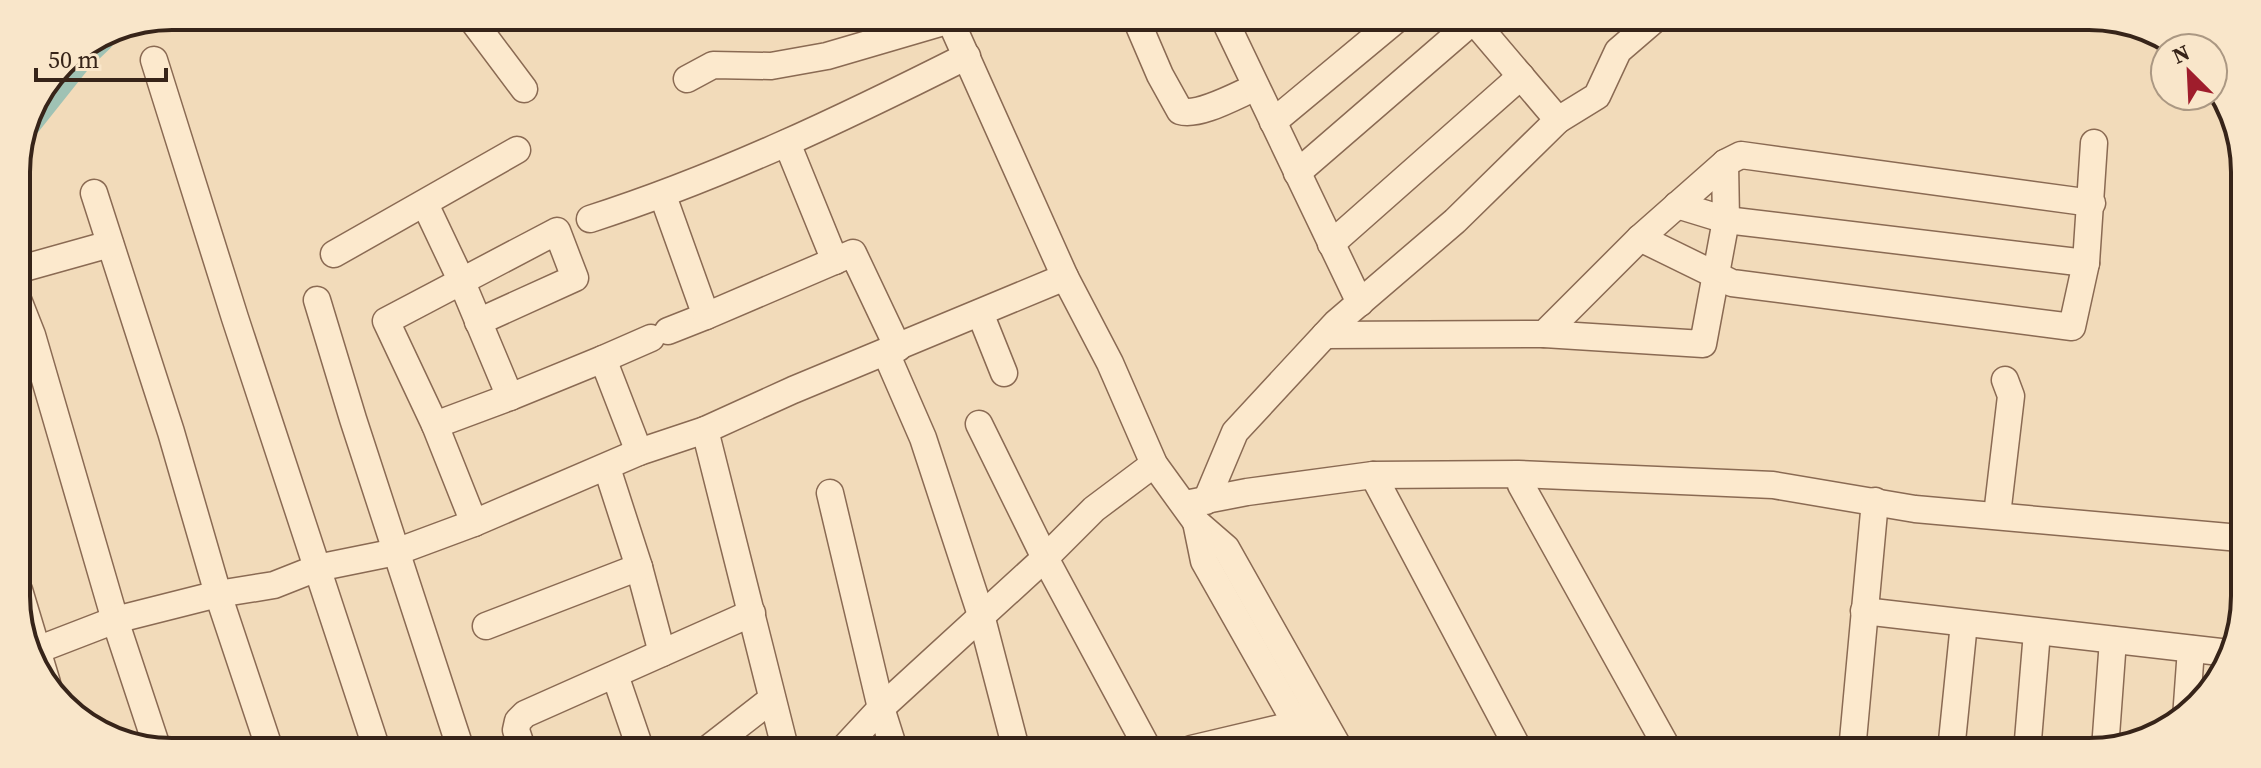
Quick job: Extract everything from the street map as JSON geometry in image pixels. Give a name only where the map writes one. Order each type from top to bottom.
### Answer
[{"type":"street","points":[[480,30],[524,89]]},
{"type":"street","points":[[687,79],[713,65],[771,66],[827,56],[913,30]]},
{"type":"street","points":[[955,30],[1065,277],[1110,363],[1154,464],[1196,509],[1204,561],[1308,718],[1328,738]]},
{"type":"street","points":[[1141,30],[1180,111],[1197,111],[1256,87]]},
{"type":"street","points":[[1229,30],[1360,303]]},
{"type":"street","points":[[1273,122],[1384,30]]},
{"type":"street","points":[[1297,173],[1462,30]]},
{"type":"street","points":[[1482,30],[1558,120]]},
{"type":"street","points":[[1196,509],[1235,432],[1325,335],[1455,221],[1558,120],[1597,96],[1618,51],[1642,30]]},
{"type":"street","points":[[590,219],[663,196],[787,143],[967,56]]},
{"type":"street","points":[[154,60],[373,738]]},
{"type":"street","points":[[1331,244],[1521,76]]},
{"type":"street","points":[[787,143],[835,261]]},
{"type":"street","points":[[1640,238],[1732,283],[2072,327],[2086,263],[2094,143]]},
{"type":"street","points":[[334,254],[517,150]]},
{"type":"street","points":[[1544,334],[1640,238],[1725,163],[1741,155],[2092,203]]},
{"type":"street","points":[[1325,335],[1544,334],[1703,344],[1726,220],[1725,163]]},
{"type":"street","points":[[94,193],[171,432],[218,594],[266,738]]},
{"type":"street","points":[[663,196],[706,316]]},
{"type":"street","points":[[425,204],[510,397]]},
{"type":"street","points":[[1677,205],[1726,220],[2086,263]]},
{"type":"street","points":[[474,523],[435,425],[386,321],[557,231],[575,278],[478,322]]},
{"type":"street","points":[[30,266],[110,244]]},
{"type":"street","points":[[435,425],[603,359],[853,253],[923,438],[981,615],[1013,738]]},
{"type":"street","points":[[41,648],[115,620],[218,594],[274,585],[317,568],[396,552],[474,523],[639,452],[705,430],[1065,277]]},
{"type":"street","points":[[317,300],[457,738]]},
{"type":"street","points":[[980,313],[1004,373]]},
{"type":"street","points":[[30,330],[115,620],[154,737]]},
{"type":"street","points":[[603,359],[639,452]]},
{"type":"street","points":[[1997,515],[2011,396],[2005,380]]},
{"type":"street","points":[[979,424],[1045,558],[1142,738]]},
{"type":"street","points":[[705,430],[782,738]]},
{"type":"street","points":[[853,738],[881,708],[1094,509],[1154,464]]},
{"type":"street","points":[[607,468],[639,567],[662,653]]},
{"type":"street","points":[[1196,509],[1247,492],[1373,475],[1518,474],[1773,485],[1915,509],[2231,537]]},
{"type":"street","points":[[1373,475],[1513,738]]},
{"type":"street","points":[[1521,485],[1662,738]]},
{"type":"street","points":[[830,493],[891,738]]},
{"type":"street","points":[[1853,738],[1875,501]]},
{"type":"street","points":[[486,626],[639,567]]},
{"type":"street","points":[[1864,611],[2220,652]]},
{"type":"street","points":[[519,738],[518,721],[525,714],[752,613]]},
{"type":"street","points":[[1952,738],[1964,623]]},
{"type":"street","points":[[2028,738],[2037,632]]},
{"type":"street","points":[[2106,737],[2113,640]]},
{"type":"street","points":[[2187,699],[2191,649]]},
{"type":"street","points":[[615,675],[637,738]]},
{"type":"street","points":[[722,738],[772,699]]},
{"type":"street","points":[[1233,738],[1308,718]]},
{"type":"street","points":[[1308,718],[1310,738]]}]
